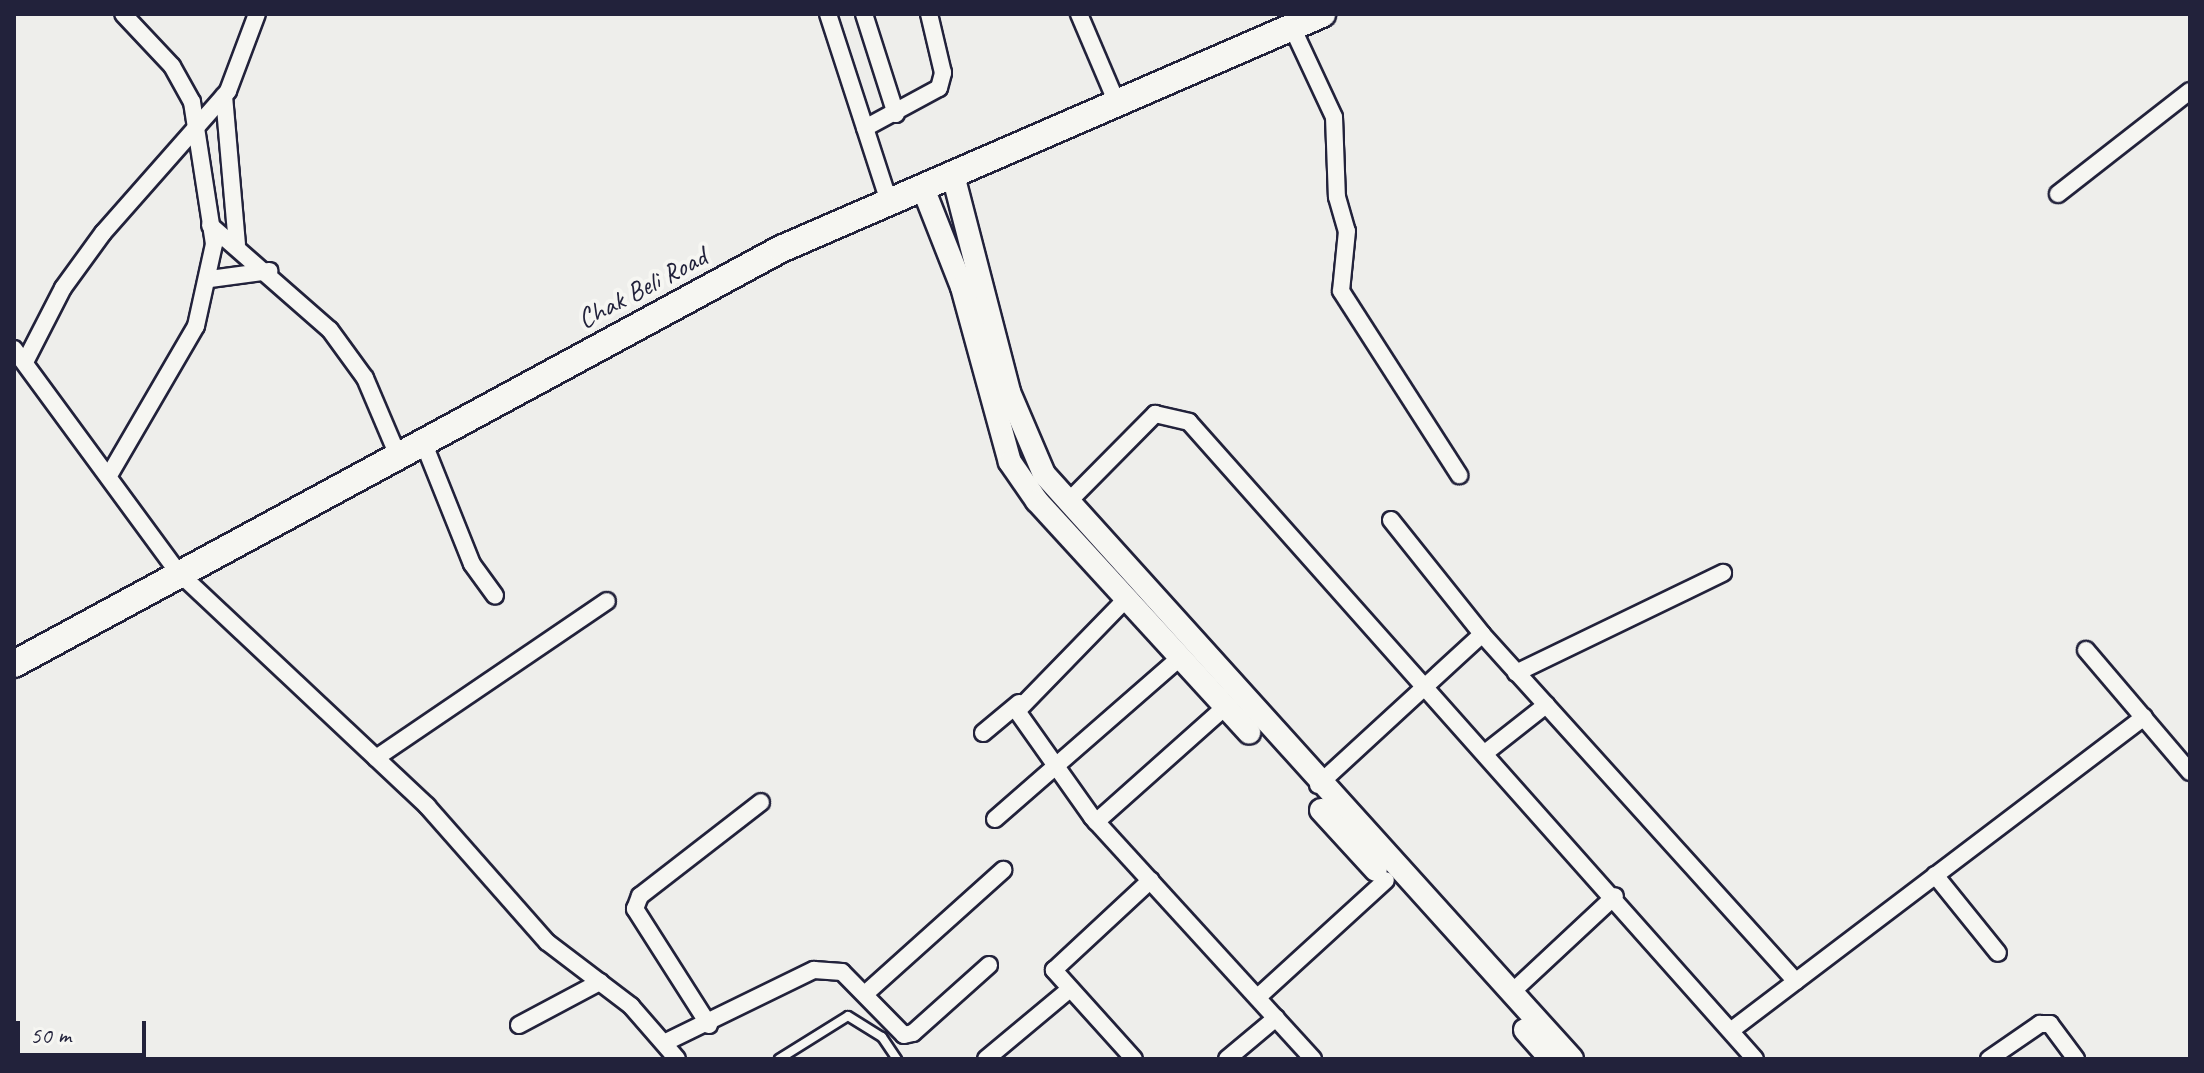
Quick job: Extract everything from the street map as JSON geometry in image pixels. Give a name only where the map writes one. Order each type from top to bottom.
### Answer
[{"type":"main road","name":"Chak Beli Road","points":[[14,664],[178,572],[399,458],[781,249],[1117,103],[1286,23],[1322,14]]},
{"type":"street","points":[[111,472],[196,326],[210,279],[210,225],[200,121],[172,66],[123,14]]},
{"type":"street","points":[[257,14],[241,70],[224,96],[87,255],[20,355],[111,472],[178,572],[376,758],[547,942],[600,982],[677,1059]]},
{"type":"street","points":[[828,14],[889,202]]},
{"type":"street","points":[[864,14],[896,114]]},
{"type":"street","points":[[865,128],[896,114],[939,88],[943,73],[929,14]]},
{"type":"street","points":[[1079,14],[1117,103]]},
{"type":"street","points":[[1286,23],[1334,117],[1337,197],[1347,231],[1341,291],[1459,475]]},
{"type":"street","points":[[2058,194],[2190,91]]},
{"type":"street","points":[[224,96],[237,244]]},
{"type":"street","points":[[202,149],[216,152],[228,144]]},
{"type":"street","points":[[205,175],[218,163],[230,171]]},
{"type":"street","points":[[953,175],[1013,405],[1044,474],[1318,785],[1386,880],[1551,1059]]},
{"type":"street","points":[[923,188],[962,287],[1010,462],[1126,599],[1226,706],[1511,993],[1572,1059]]},
{"type":"street","points":[[210,225],[269,271],[352,357],[399,458]]},
{"type":"street","points":[[210,279],[269,271]]},
{"type":"street","points":[[1068,502],[1155,414],[1189,422],[1615,896],[1733,1029],[1755,1059]]},
{"type":"street","points":[[424,444],[472,564],[495,596]]},
{"type":"street","points":[[1391,520],[1516,673],[1796,981]]},
{"type":"street","points":[[1516,673],[1723,573]]},
{"type":"street","points":[[983,733],[1019,703],[1126,599]]},
{"type":"street","points":[[376,758],[607,601]]},
{"type":"street","points":[[1318,785],[1482,634]]},
{"type":"street","points":[[2086,650],[2190,772]]},
{"type":"street","points":[[995,819],[1052,765],[1181,657]]},
{"type":"street","points":[[1019,703],[1027,731],[1096,822],[1313,1059]]},
{"type":"street","points":[[1485,753],[1546,705]]},
{"type":"street","points":[[1096,822],[1226,706]]},
{"type":"street","points":[[1733,1029],[2144,717]]},
{"type":"street","points":[[709,1025],[635,909],[640,896],[761,802]]},
{"type":"street","points":[[865,994],[1003,870]]},
{"type":"street","points":[[1935,875],[1998,953]]},
{"type":"street","points":[[1134,1059],[1070,989],[1055,966],[1151,880]]},
{"type":"street","points":[[1258,997],[1386,880]]},
{"type":"street","points":[[1511,993],[1615,896]]},
{"type":"street","points":[[664,1043],[709,1025],[814,970],[842,972],[904,1035],[913,1033],[989,965]]},
{"type":"street","points":[[519,1025],[600,982]]},
{"type":"street","points":[[986,1059],[1070,989]]},
{"type":"street","points":[[1227,1059],[1276,1018]]},
{"type":"street","points":[[1989,1059],[2050,1024],[2076,1059]]},
{"type":"lane","points":[[779,1059],[848,1016],[882,1037],[897,1059]]}]
